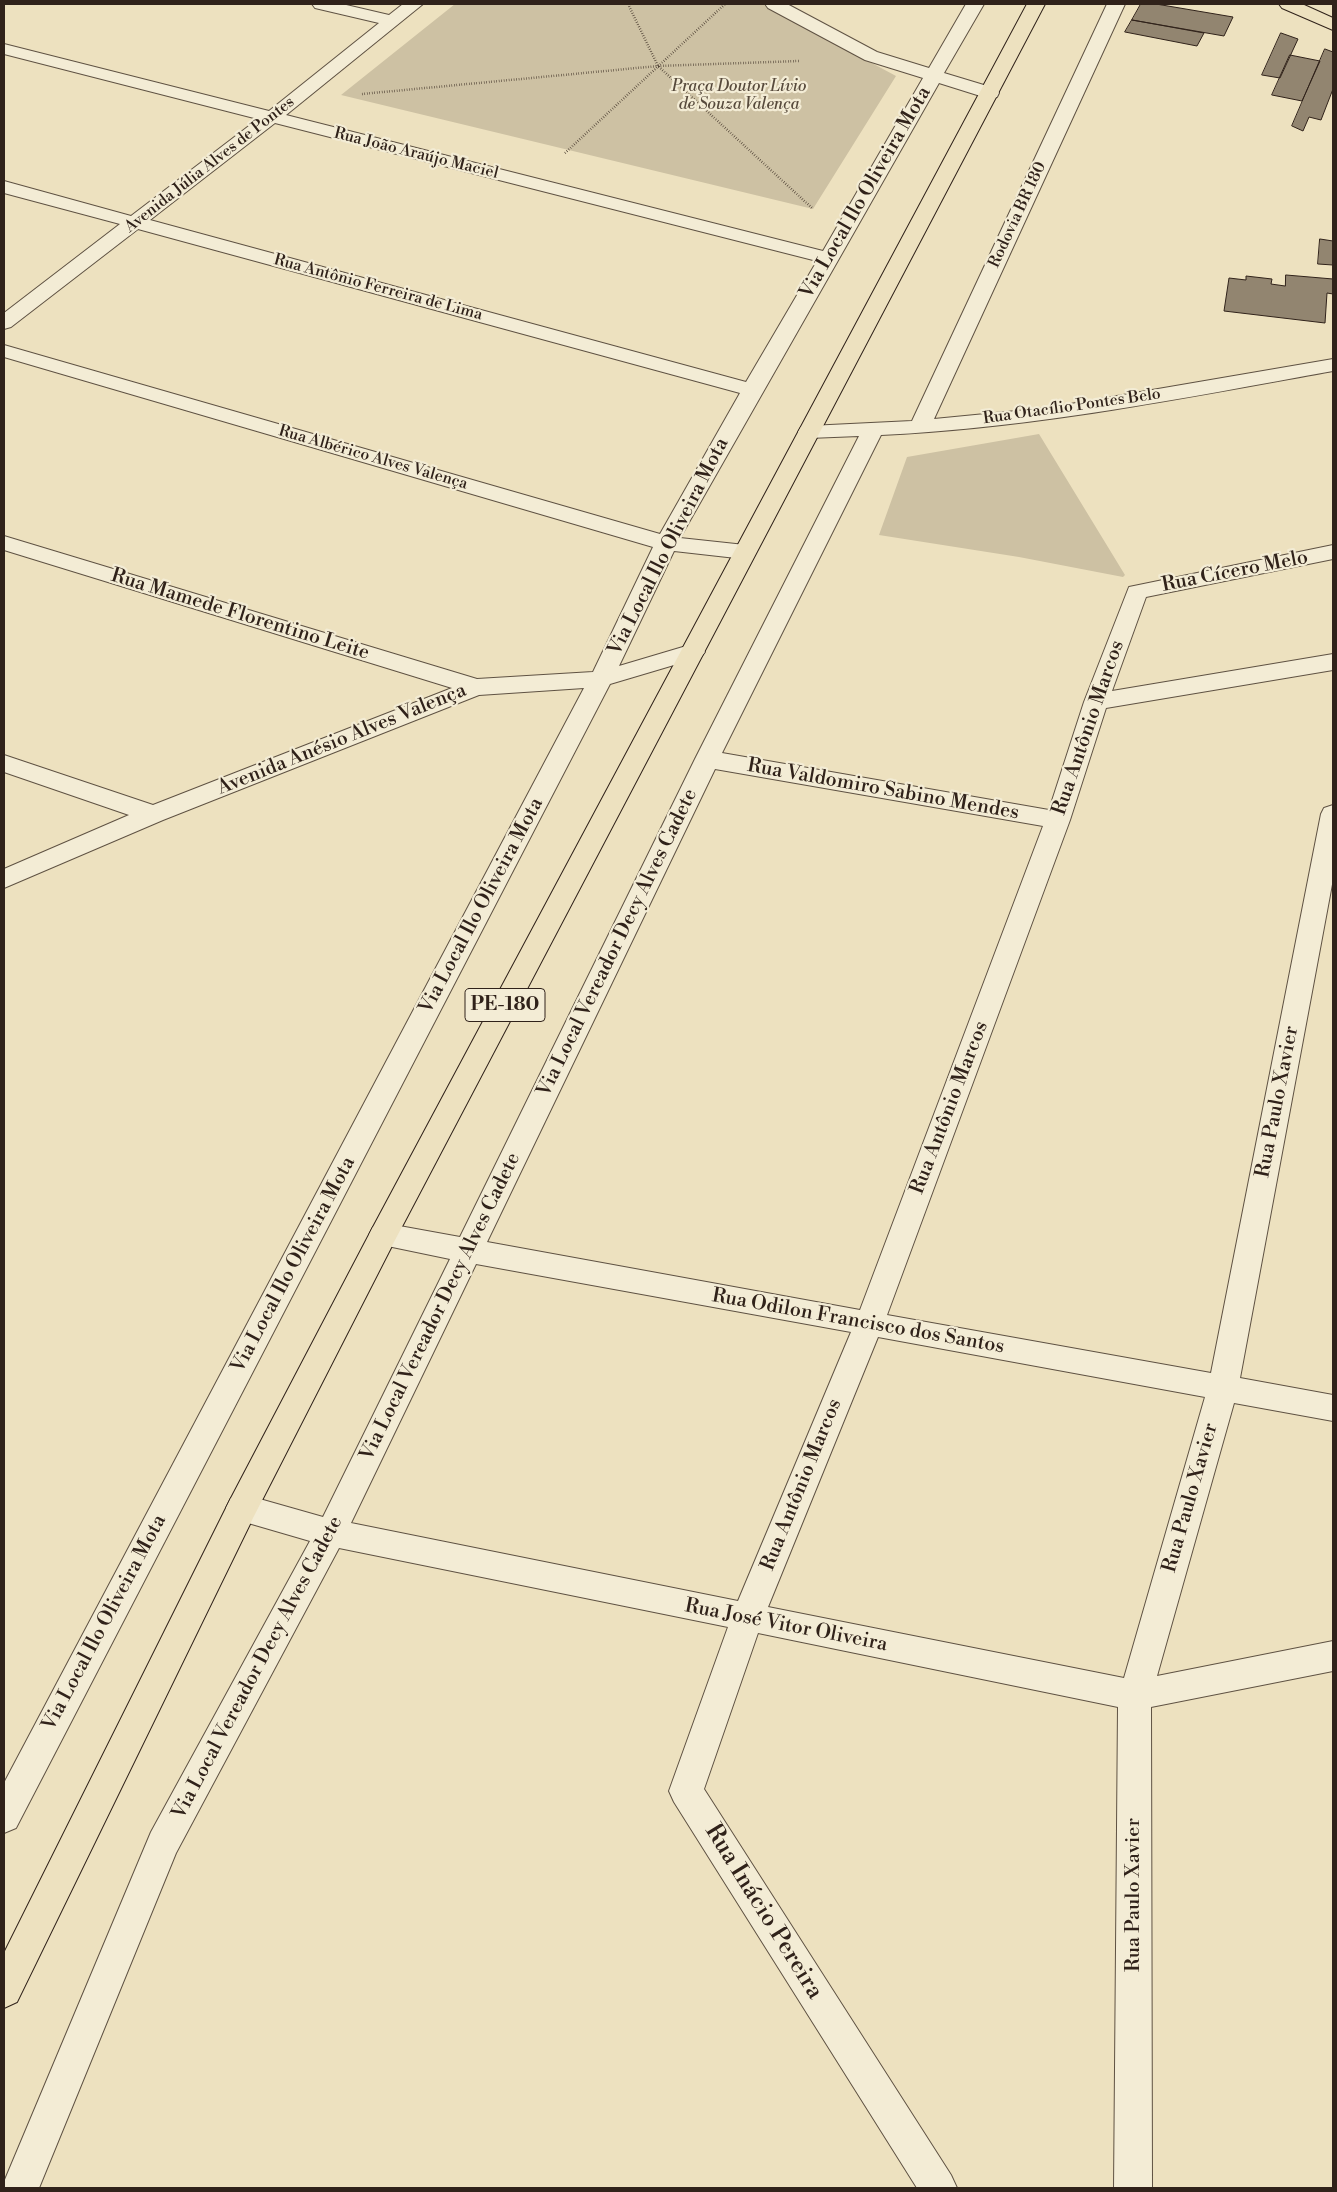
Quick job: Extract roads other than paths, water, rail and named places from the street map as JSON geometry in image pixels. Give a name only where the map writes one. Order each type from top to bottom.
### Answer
[{"type":"main road","name":"PE-180","points":[[4,1990],[242,1508],[383,1235],[1023,28],[1044,5]]},
{"type":"main road","points":[[1290,5],[1333,25]]},
{"type":"street","points":[[321,4],[391,21]]},
{"type":"street","name":"Avenida Júlia Alves de Pontes","points":[[4,324],[272,117],[414,4]]},
{"type":"street","points":[[774,4],[871,56],[990,93]]},
{"type":"street","name":"Via Local Ilo Oliveira Mota","points":[[4,1817],[601,679],[666,543],[975,4]]},
{"type":"street","name":"Rodovia BR 180","points":[[920,427],[1116,4]]},
{"type":"street","name":"Rua João Araújo Maciel","points":[[4,50],[828,258]]},
{"type":"street","name":"Rua Antônio Ferreira de Lima","points":[[4,187],[752,390]]},
{"type":"street","name":"Rua Albérico Alves Valença","points":[[4,351],[666,543],[745,552]]},
{"type":"street","name":"Rua Otacílio Pontes Belo","points":[[809,432],[920,427],[1047,414],[1333,365]]},
{"type":"street","name":"Via Local Vereador Decy Alves Cadete","points":[[20,2188],[163,1844],[331,1533],[707,759],[873,430]]},
{"type":"street","name":"Rua Mamede Florentino Leite","points":[[4,543],[476,687]]},
{"type":"street","name":"Rua Cícero Melo","points":[[1137,592],[1333,552]]},
{"type":"street","name":"Rua Antônio Marcos","points":[[747,1618],[869,1324],[1058,820],[1096,702],[1137,592]]},
{"type":"street","name":"Avenida Anésio Alves Valença","points":[[4,878],[154,814],[476,687],[601,679],[693,652]]},
{"type":"street","points":[[1096,702],[1333,662]]},
{"type":"street","name":"Rua Valdomiro Sabino Mendes","points":[[707,759],[1058,820]]},
{"type":"street","points":[[4,763],[154,814]]},
{"type":"street","name":"Rua Paulo Xavier","points":[[1132,2188],[1134,1695],[1223,1388],[1333,814]]},
{"type":"street","name":"Rua Odilon Francisco dos Santos","points":[[383,1235],[1333,1408]]},
{"type":"street","name":"Rua José Vitor Oliveira","points":[[242,1508],[331,1533],[1134,1695],[1333,1656]]},
{"type":"street","name":"Rua Inácio Pereira","points":[[747,1618],[686,1791],[938,2188]]},
{"type":"park label","name":"Praça Doutor Lívio de Souza Valença","points":[[739,96]]}]
